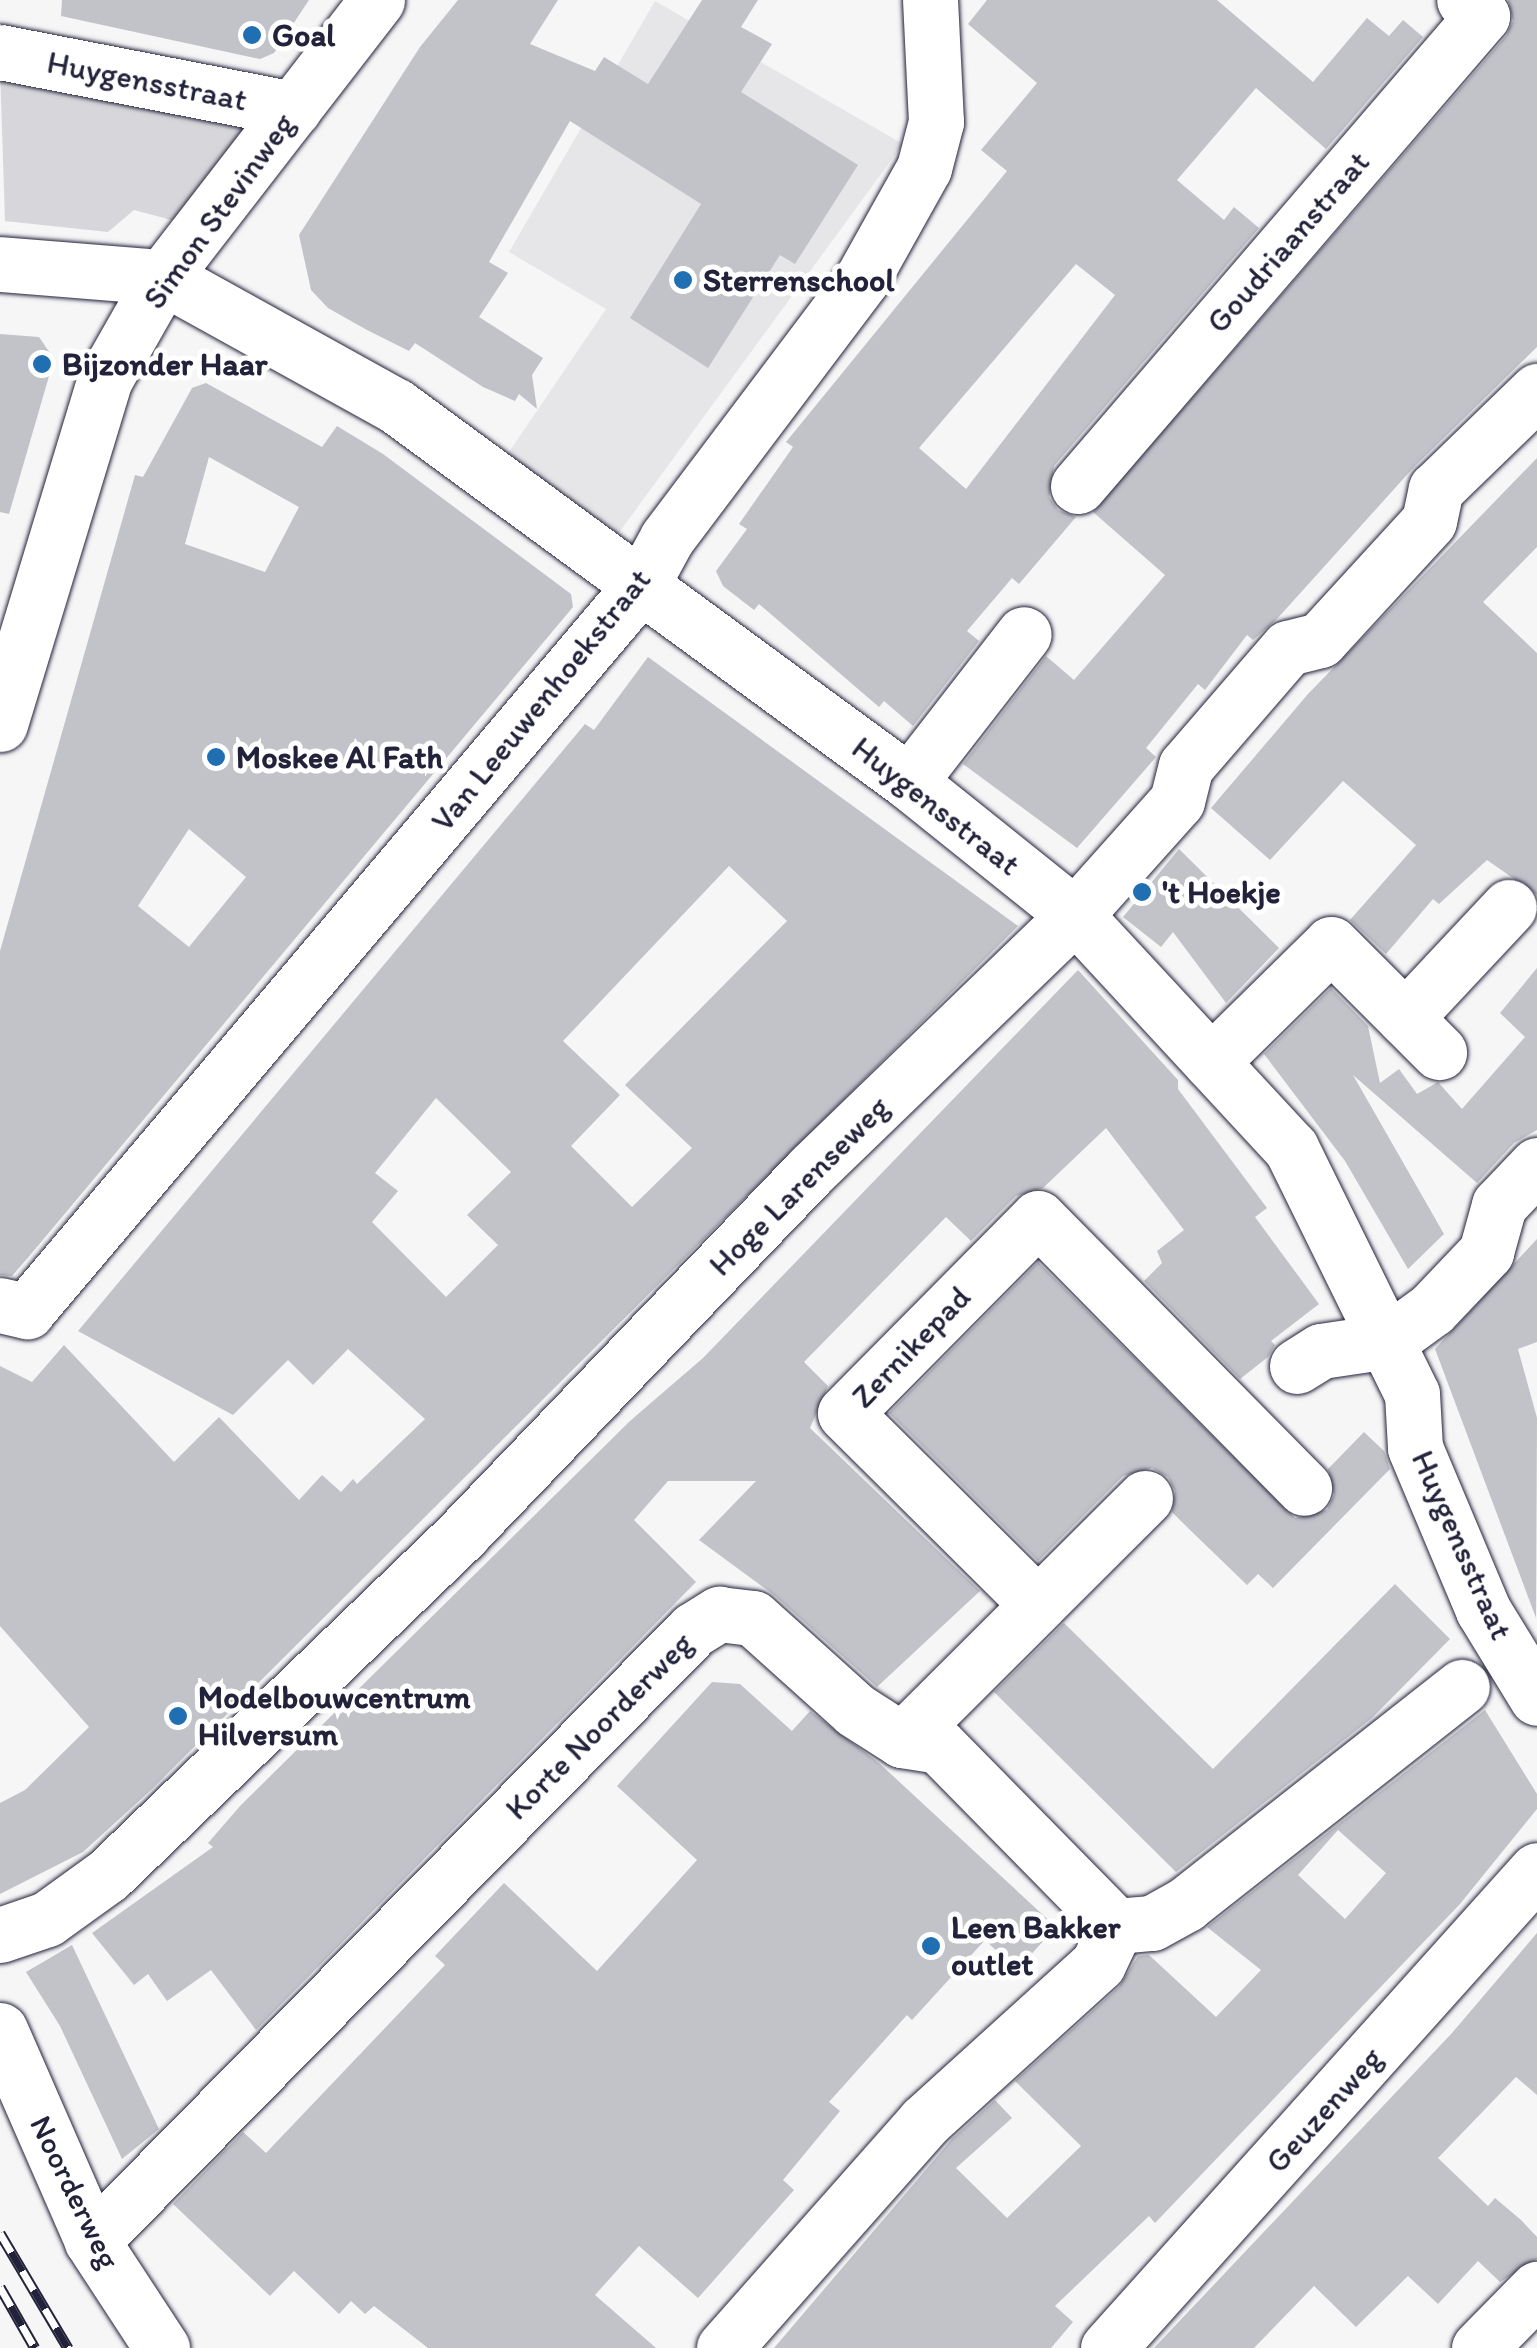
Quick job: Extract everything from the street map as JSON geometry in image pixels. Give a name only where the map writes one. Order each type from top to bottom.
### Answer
[{"type":"street","name":"Simon Stevinweg","points":[[0,724],[14,622],[105,379],[163,277],[377,0]]},
{"type":"street","name":"Van Leeuwenhoekstraat","points":[[0,1305],[28,1312],[642,584],[667,538],[862,279],[924,168],[936,122],[930,0]]},
{"type":"street","name":"Goudriaanstraat","points":[[1078,486],[1482,16],[1464,0]]},
{"type":"street","name":"Huygensstraat","points":[[0,52],[294,109]]},
{"type":"street","name":"Huygensstraat","points":[[0,264],[163,277],[396,406],[909,782],[1074,915],[1291,1148],[1412,1394],[1416,1448],[1482,1610],[1537,1698]]},
{"type":"street","name":"Hoge Larenseweg","points":[[0,1936],[47,1919],[108,1875],[464,1532],[811,1170],[1074,915],[1177,802],[1186,766],[1288,648],[1320,640],[1429,522],[1436,489],[1537,391]]},
{"type":"street","points":[[909,782],[1024,634]]},
{"type":"street","points":[[1211,1062],[1331,944],[1422,1035],[1510,907]]},
{"type":"street","points":[[1304,1488],[1226,1413],[1320,1350],[1388,1341],[1432,1309],[1486,1252],[1500,1206],[1537,1165]]},
{"type":"street","name":"Zernikepad","points":[[1036,1603],[846,1412],[1038,1218],[1226,1413]]},
{"type":"street","points":[[902,1740],[1145,1498]]},
{"type":"street","name":"Korte Noorderweg","points":[[92,2241],[693,1630],[719,1614],[753,1618],[856,1710],[902,1740],[939,1746],[1116,1926]]},
{"type":"street","points":[[724,2348],[924,2122],[1098,1964],[1116,1926],[1152,1922],[1186,1904],[1462,1687]]},
{"type":"street","name":"Geuzenweg","points":[[1108,2348],[1537,1870]]},
{"type":"street","name":"Noorderweg","points":[[0,2030],[92,2241],[162,2348]]},
{"type":"street","points":[[1479,2348],[1537,2289]]},
{"type":"street","points":[[1506,2348],[1537,2302]]},
{"type":"shaded area","name":"Sterrenschool","points":[[655,1],[903,144],[618,534],[507,455],[606,309],[509,252]]},
{"type":"shaded area","points":[[0,68],[256,116],[175,221],[134,210],[108,232],[5,221]]},
{"type":"building","points":[[62,0],[309,0],[274,53],[260,59],[61,16]]},
{"type":"building","points":[[458,0],[558,0],[530,44],[595,71],[604,57],[648,84],[702,0],[758,0],[741,27],[772,44],[741,92],[858,165],[795,264],[780,255],[708,368],[630,318],[701,204],[570,121],[489,262],[508,273],[479,317],[543,358],[532,375],[537,409],[519,394],[515,401],[483,387],[415,343],[409,351],[367,330],[328,308],[311,290],[299,235],[420,47]]},
{"type":"building","points":[[987,0],[1217,0],[1313,82],[1367,18],[1389,36],[1403,20],[1423,37],[1326,149],[1256,88],[1177,180],[1224,220],[1234,207],[1259,228],[1054,466],[1049,497],[1058,510],[1076,517],[1019,584],[1012,578],[967,631],[979,641],[913,726],[884,701],[879,707],[759,604],[754,610],[723,586],[716,571],[747,529],[739,524],[793,447],[786,442],[1007,171],[981,150],[1037,83],[968,24]],"holes":[[[1076,264],[1115,295],[966,489],[919,448]]]},
{"type":"building","points":[[1508,0],[1537,0],[1537,347],[1414,467],[1276,620],[1253,640],[1247,635],[1205,690],[1198,684],[1146,748],[1156,757],[1077,848],[963,764],[1046,656],[1074,680],[1165,575],[1093,512],[1506,36],[1513,21]]},
{"type":"building","points":[[0,334],[39,337],[54,359],[9,514],[0,512]]},
{"type":"building","points":[[206,383],[322,447],[337,426],[383,454],[571,594],[573,607],[31,1254],[12,1276],[0,1275],[0,951],[135,475],[143,477],[192,388]],"holes":[[[209,457],[299,507],[265,572],[185,544]],[[189,829],[246,877],[189,947],[138,906]]]},
{"type":"building","points":[[1537,458],[1537,547],[1483,602],[1537,653],[1537,895],[1487,860],[1439,904],[1433,899],[1386,954],[1350,920],[1416,845],[1343,781],[1270,860],[1211,808],[1308,694]]},
{"type":"building","points":[[648,657],[1018,926],[151,1790],[83,1852],[0,1894],[0,1803],[25,1790],[89,1727],[0,1626],[0,1366],[32,1382],[64,1345],[174,1462],[219,1417],[299,1500],[322,1475],[341,1492],[353,1479],[357,1484],[425,1419],[348,1349],[313,1385],[288,1360],[233,1415],[78,1331],[585,724],[594,730]],"holes":[[[729,866],[787,921],[625,1085],[692,1148],[632,1207],[571,1146],[620,1095],[563,1041]],[[436,1098],[511,1172],[467,1215],[498,1245],[446,1297],[372,1222],[398,1191],[375,1173]]]},
{"type":"building","points":[[1179,849],[1279,948],[1226,1003],[1173,932],[1161,947],[1123,917]]},
{"type":"building","points":[[1537,968],[1537,1130],[1514,1143],[1477,1183],[1353,1075],[1444,1234],[1408,1269],[1345,1161],[1264,1054],[1331,988],[1368,1026],[1380,1083],[1399,1069],[1417,1094],[1438,1082],[1462,1109],[1525,1037],[1500,1013]]},
{"type":"building","points":[[1078,970],[1178,1080],[1178,1089],[1267,1208],[1255,1217],[1319,1304],[1271,1341],[1275,1345],[1268,1357],[1240,1379],[1144,1281],[1162,1263],[1157,1251],[1184,1230],[1106,1128],[1043,1188],[1016,1196],[971,1241],[946,1217],[804,1362],[828,1386],[810,1428],[980,1591],[877,1687],[774,1595],[699,1540],[756,1481],[668,1481],[634,1520],[696,1582],[256,2030],[211,1970],[167,2001],[148,1974],[134,1985],[92,1933],[213,1847],[208,1843],[241,1805],[630,1421],[703,1358]]},
{"type":"building","points":[[1537,1239],[1537,1342],[1518,1349],[1537,1418],[1536,1618],[1435,1349]]},
{"type":"building","points":[[1038,1262],[1295,1518],[1327,1510],[1334,1495],[1328,1469],[1364,1432],[1384,1451],[1390,1469],[1273,1588],[1258,1574],[1247,1585],[1188,1528],[1172,1512],[1175,1491],[1168,1477],[1152,1468],[1123,1476],[1038,1561],[889,1413]]},
{"type":"building","points":[[1395,1584],[1450,1639],[1372,1718],[1176,1872],[994,1692],[1064,1623],[1213,1769]]},
{"type":"building","points":[[712,1682],[740,1684],[792,1731],[810,1711],[879,1763],[1056,1927],[1017,1970],[985,1940],[912,2020],[907,2015],[829,2102],[840,2111],[783,2180],[794,2190],[698,2298],[639,2246],[595,2295],[656,2348],[428,2348],[374,2306],[365,2314],[351,2301],[339,2314],[294,2271],[270,2296],[173,2204],[243,2132],[266,2153],[445,1965],[435,1956],[504,1883],[597,1971],[697,1860],[617,1786]]},
{"type":"building","points":[[1485,1710],[1537,1794],[1537,1809],[1460,1904],[1155,2223],[1149,2216],[1055,2306],[1073,2322],[1051,2348],[774,2348],[952,2139],[995,2100],[1012,2118],[956,2168],[1007,2218],[1081,2146],[1015,2081],[1119,1987],[1138,1956],[1149,1955],[1216,2017],[1261,1970],[1207,1927]],"holes":[[[1338,1830],[1386,1873],[1345,1919],[1298,1875]]]},
{"type":"building","points":[[1537,1933],[1537,2095],[1516,2077],[1438,2158],[1488,2206],[1495,2198],[1521,2220],[1537,2237],[1537,2259],[1500,2282],[1478,2261],[1438,2304],[1408,2276],[1356,2327],[1314,2286],[1254,2348],[1154,2348],[1452,2033]]},
{"type":"building","points":[[72,1945],[159,2129],[122,2159],[60,2026],[26,1972]]},
{"type":"railway","points":[[0,2233],[68,2348]]},
{"type":"railway","points":[[0,2287],[35,2348]]},
{"type":"place","name":"Goal","points":[[252,35]]},
{"type":"place","name":"Sterrenschool","points":[[683,280]]},
{"type":"place","name":"Bijzonder Haar","points":[[42,364]]},
{"type":"place","name":"Moskee Al Fath","points":[[216,757]]},
{"type":"place","name":"'t Hoekje","points":[[1142,892]]},
{"type":"place","name":"Modelbouwcentrum Hilversum","points":[[178,1716]]},
{"type":"place","name":"Leen Bakker outlet","points":[[931,1946]]}]
